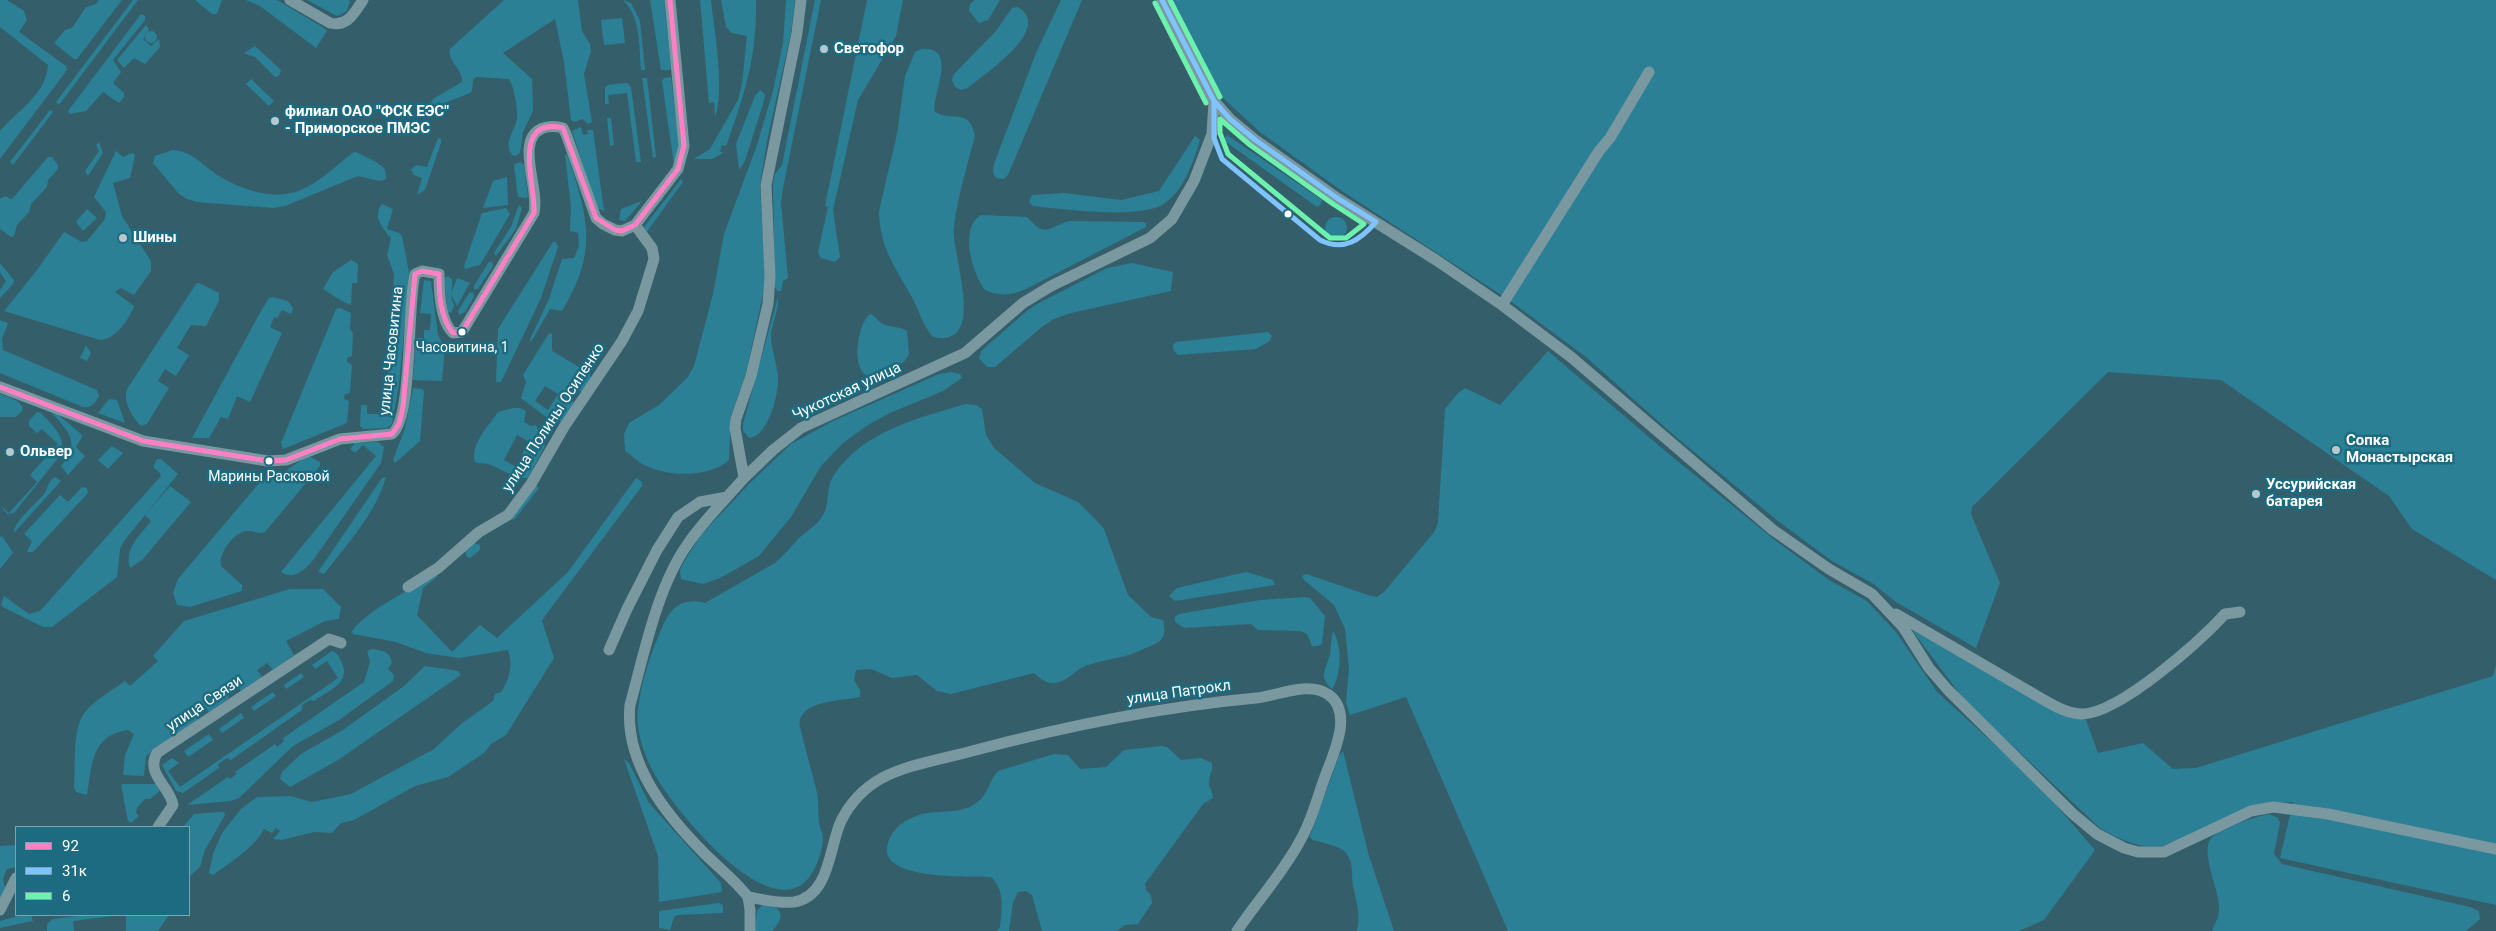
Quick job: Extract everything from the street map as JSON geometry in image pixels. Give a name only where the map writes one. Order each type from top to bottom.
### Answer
[{"type":"street","points":[[290,0],[330,23],[337,25],[349,20],[363,0]]},
{"type":"street","points":[[635,225],[678,169],[684,146],[670,0]]},
{"type":"street","points":[[744,478],[735,428],[736,419],[751,376],[768,304],[770,276],[766,185],[797,33],[801,0]]},
{"type":"street","points":[[1162,0],[1214,101],[1254,139],[1321,187],[1436,260],[1502,305],[1578,363],[1773,530],[1829,569],[1872,594],[1903,627],[1929,668],[1980,723],[2073,814],[2097,834],[2124,848],[2150,854],[2164,852],[2251,812],[2273,807],[2328,814],[2496,849]]},
{"type":"street","points":[[1502,305],[1599,151],[1610,138],[1649,72]]},
{"type":"street","name":"Чукотская улица","points":[[748,897],[670,816],[657,799],[637,754],[629,717],[630,704],[654,616],[685,547],[744,478],[773,450],[801,428],[965,353],[1029,299],[1150,238],[1172,219],[1194,181],[1212,134],[1214,101]]},
{"type":"street","name":"улица Часовитина","points":[[0,387],[113,432],[143,441],[268,461],[286,460],[340,439],[388,435],[396,431],[401,418],[415,274],[422,271],[439,274],[441,301],[449,330],[453,334],[462,332],[534,212],[536,200],[528,144],[534,134],[552,126],[563,128],[596,218],[614,230],[622,231],[635,225]]},
{"type":"street","name":"улица Полины Осипенко","points":[[408,587],[438,568],[479,532],[508,515],[531,484],[564,427],[622,341],[638,311],[654,259],[652,248],[635,225]]},
{"type":"street","points":[[609,650],[653,558],[678,517],[700,502],[727,497]]},
{"type":"street","points":[[1888,609],[2044,700],[2060,708],[2082,714],[2099,711],[2114,703],[2167,668],[2204,637],[2225,614],[2240,612]]},
{"type":"street","name":"улица Связи","points":[[159,826],[173,805],[171,796],[155,772],[154,766],[157,754],[329,639],[341,643]]},
{"type":"street","name":"улица Патрокл","points":[[748,897],[795,902],[807,897],[819,886],[837,832],[850,805],[872,785],[899,771],[1052,730],[1125,716],[1264,697],[1299,690],[1320,691],[1335,701],[1340,714],[1340,730],[1331,759],[1301,840],[1236,931]]},
{"type":"street","points":[[0,910],[15,880]]},
{"type":"street","points":[[748,897],[750,931]]},
{"type":"shaded area","points":[[0,0],[7,0],[24,11],[27,20],[19,32],[66,66],[67,70],[0,159],[0,131],[36,94],[46,76],[48,65],[0,27]]},
{"type":"shaded area","points":[[99,0],[122,0],[77,59],[74,59],[54,43],[65,30],[72,28],[86,7],[96,4]]},
{"type":"shaded area","points":[[133,0],[138,0],[59,105],[56,102]]},
{"type":"shaded area","points":[[195,0],[222,0],[217,14],[212,14]]},
{"type":"shaded area","points":[[246,0],[277,0],[327,31],[316,48],[260,6]]},
{"type":"shaded area","points":[[307,0],[349,0],[350,2],[346,12],[337,16]]},
{"type":"shaded area","points":[[504,0],[578,0],[582,31],[590,44],[591,51],[584,74],[592,122],[588,124],[583,119],[574,122],[571,120],[564,62],[555,19],[503,53],[532,79],[533,111],[523,132],[520,153],[515,156],[512,155],[510,150],[509,141],[516,123],[517,109],[509,79],[476,77],[473,80],[470,93],[437,106],[433,106],[431,103],[433,99],[462,82],[462,77],[451,57],[450,49]]},
{"type":"shaded area","points":[[623,0],[631,3],[640,21],[645,70],[641,70],[636,24],[629,7]]},
{"type":"shaded area","points":[[650,0],[664,0],[671,68],[669,70],[661,70]]},
{"type":"shaded area","points":[[700,0],[711,0],[719,77],[718,106],[715,117],[714,102],[709,103]]},
{"type":"shaded area","points":[[721,0],[756,0],[755,38],[745,88],[726,146],[722,145],[720,151],[723,153],[712,159],[694,159],[710,149],[738,100],[742,83],[747,36],[732,33],[726,27]]},
{"type":"shaded area","points":[[786,0],[795,0],[791,33],[767,141],[760,185],[765,275],[763,294],[746,373],[731,416],[729,460],[721,466],[700,473],[665,472],[642,464],[625,451],[624,434],[629,423],[659,405],[687,378],[694,366],[713,294],[724,234],[757,145],[773,91],[783,43]]},
{"type":"shaded area","points":[[815,0],[821,0],[781,203],[788,278],[783,281],[781,291],[778,291],[775,288],[773,183],[775,174],[782,165]]},
{"type":"shaded area","points":[[867,0],[903,0],[896,36],[858,100],[833,210],[840,257],[835,262],[821,258],[818,252],[828,207],[825,206]]},
{"type":"shaded area","points":[[975,0],[1000,0],[988,20],[979,23],[969,11],[970,4]]},
{"type":"shaded area","points":[[1061,0],[1082,0],[1008,175],[1003,179],[996,178],[993,173],[994,164],[1036,53]]},
{"type":"shaded area","points":[[1171,0],[2496,0],[2496,580],[2412,529],[2389,496],[2221,380],[2108,372],[1972,507],[1971,514],[2000,583],[1976,648],[1896,602],[1872,583],[1832,561],[1778,521],[1676,437],[1586,357],[1509,300],[1342,191],[1260,132],[1223,98]]},
{"type":"shaded area","points":[[1018,7],[1027,16],[1028,27],[1022,39],[1000,62],[968,88],[961,90],[955,87],[952,80],[954,74],[996,31],[1012,8]]},
{"type":"shaded area","points":[[141,14],[145,16],[145,20],[113,60],[121,72],[113,83],[124,93],[124,97],[119,103],[103,92],[86,111],[70,114],[68,111]]},
{"type":"shaded area","points":[[622,18],[625,43],[604,45],[601,20]]},
{"type":"shaded area","points":[[146,25],[149,30],[143,39],[151,46],[159,39],[160,47],[145,64],[134,58],[124,68],[117,60]]},
{"type":"shaded area","points":[[149,31],[153,31],[157,37],[153,43],[149,43],[145,39],[145,35]]},
{"type":"shaded area","points":[[255,46],[281,70],[279,76],[275,77],[255,57],[244,53]]},
{"type":"shaded area","points":[[921,49],[933,50],[939,55],[942,63],[935,112],[942,115],[964,118],[969,121],[975,136],[960,192],[954,226],[964,314],[960,328],[950,337],[933,337],[926,328],[885,246],[880,224],[879,211],[897,134],[905,76],[915,52]]},
{"type":"shaded area","points":[[671,77],[679,145],[674,165],[662,81],[664,78]]},
{"type":"shaded area","points":[[642,78],[647,78],[656,157],[653,158]]},
{"type":"shaded area","points":[[251,79],[274,101],[269,106],[246,84]]},
{"type":"shaded area","points":[[627,83],[631,87],[641,162],[636,162],[627,93],[608,95],[609,104],[605,104],[605,88],[608,85]]},
{"type":"shaded area","points":[[760,90],[765,94],[763,104],[745,161],[739,170],[736,144],[755,96]]},
{"type":"shaded area","points":[[50,110],[53,112],[13,165],[10,162]]},
{"type":"shaded area","points":[[607,118],[611,118],[614,145],[610,146]]},
{"type":"shaded area","points":[[581,127],[583,135],[588,134],[587,130],[593,130],[604,211],[597,208],[572,131]]},
{"type":"shaded area","points":[[1227,135],[1322,200],[1321,204],[1317,207],[1226,142],[1224,139]]},
{"type":"shaded area","points":[[1195,136],[1200,140],[1183,183],[1172,197],[1154,208],[1139,211],[1102,212],[1033,206],[1029,202],[1032,195],[1064,193],[1121,200],[1159,191]]},
{"type":"shaded area","points":[[438,138],[441,139],[441,143],[425,190],[417,195],[422,178],[414,175],[411,169],[417,165],[427,167]]},
{"type":"shaded area","points":[[99,142],[103,153],[88,176],[85,171],[99,151],[96,145]]},
{"type":"shaded area","points":[[173,150],[191,155],[226,180],[261,193],[285,194],[296,192],[325,175],[354,152],[383,167],[386,179],[380,181],[358,176],[285,206],[273,208],[197,202],[179,194],[153,163],[155,156]]},
{"type":"shaded area","points":[[116,151],[123,157],[132,153],[135,155],[130,178],[113,183],[122,216],[151,261],[151,271],[134,295],[121,288],[115,292],[134,306],[125,323],[111,336],[100,340],[4,311],[64,232],[82,242],[87,241],[105,219],[106,212],[94,197]]},
{"type":"shaded area","points":[[567,154],[584,215],[585,251],[574,289],[562,311],[550,309],[531,342],[530,339],[549,299],[562,259],[574,258],[579,246],[578,233],[570,231],[571,207],[565,155]]},
{"type":"shaded area","points":[[48,157],[52,157],[58,165],[58,169],[48,180],[47,187],[31,204],[29,212],[17,225],[14,236],[11,237],[0,229],[0,199],[5,196],[13,198]]},
{"type":"shaded area","points":[[521,162],[524,165],[527,198],[518,197],[514,166]]},
{"type":"shaded area","points":[[507,177],[508,205],[483,208],[493,181]]},
{"type":"shaded area","points":[[681,179],[683,182],[646,233],[644,227]]},
{"type":"shaded area","points":[[642,201],[625,221],[619,220],[621,209]]},
{"type":"shaded area","points":[[382,204],[393,209],[387,229],[402,236],[409,272],[408,290],[399,384],[392,424],[387,428],[363,429],[360,426],[361,405],[367,405],[367,414],[387,414],[394,274],[387,255],[391,238],[378,218],[379,209]]},
{"type":"shaded area","points":[[519,205],[522,208],[516,229],[496,256],[494,253],[511,227]]},
{"type":"shaded area","points":[[506,208],[510,214],[480,265],[465,269],[464,266],[482,213]]},
{"type":"shaded area","points":[[87,209],[97,218],[83,231],[76,222]]},
{"type":"shaded area","points":[[981,215],[1027,217],[1043,230],[1070,221],[1142,222],[1146,223],[1146,227],[1026,289],[1011,294],[1000,294],[985,290],[972,262],[969,240],[974,221]]},
{"type":"shaded area","points":[[1332,217],[1340,217],[1347,224],[1347,232],[1340,239],[1332,239],[1325,232],[1325,224]]},
{"type":"shaded area","points":[[553,242],[556,242],[558,247],[541,298],[501,382],[496,382],[498,329]]},
{"type":"shaded area","points":[[351,260],[358,264],[357,283],[352,283],[351,305],[323,289],[333,272]]},
{"type":"shaded area","points":[[492,261],[493,266],[478,289],[474,289],[488,263]]},
{"type":"shaded area","points":[[0,263],[14,280],[13,284],[0,298],[0,290],[6,281],[0,272]]},
{"type":"shaded area","points":[[1132,263],[1173,272],[1171,291],[1071,313],[1054,319],[1043,326],[995,367],[987,367],[979,358],[981,351],[1028,310],[1039,303],[1107,268]]},
{"type":"shaded area","points":[[447,276],[452,279],[451,295],[454,306],[451,313],[448,312],[444,279]]},
{"type":"shaded area","points":[[457,278],[470,283],[457,306],[451,294]]},
{"type":"shaded area","points":[[424,280],[431,281],[438,335],[445,348],[442,381],[413,380],[416,338],[424,338],[424,330],[430,330],[431,314],[420,313]]},
{"type":"shaded area","points":[[199,283],[219,293],[219,301],[206,326],[191,325],[177,348],[189,355],[176,376],[165,369],[158,381],[169,388],[147,424],[141,426],[134,418],[127,404],[127,389],[196,284]]},
{"type":"shaded area","points":[[473,292],[474,297],[465,312],[459,315],[458,311],[469,293]]},
{"type":"shaded area","points":[[778,297],[778,307],[771,334],[778,377],[777,394],[767,423],[756,436],[749,438],[743,431],[743,424]]},
{"type":"shaded area","points":[[269,298],[288,301],[293,308],[291,314],[282,310],[277,318],[274,317],[270,327],[282,333],[250,402],[237,396],[228,419],[221,417],[209,438],[192,438],[261,311]]},
{"type":"shaded area","points":[[340,308],[351,313],[350,329],[353,333],[352,356],[347,358],[347,362],[352,365],[350,393],[345,394],[344,399],[349,401],[347,423],[283,449],[281,443],[336,309]]},
{"type":"shaded area","points":[[870,314],[883,324],[907,331],[909,354],[904,362],[868,376],[862,372],[859,365],[858,346],[862,326]]},
{"type":"shaded area","points":[[0,320],[8,323],[2,339],[3,350],[97,390],[99,396],[95,403],[88,407],[83,407],[0,373]]},
{"type":"shaded area","points":[[1268,332],[1272,336],[1270,341],[1256,349],[1178,355],[1173,350],[1173,345],[1176,342]]},
{"type":"shaded area","points":[[549,333],[552,334],[552,351],[589,373],[591,378],[582,392],[571,387],[565,393],[574,403],[562,422],[546,417],[521,398],[526,382],[523,375]],"holes":[[[545,386],[558,394],[548,410],[535,401]]]},
{"type":"shaded area","points":[[86,345],[91,353],[87,361],[80,358]]},
{"type":"shaded area","points":[[1548,351],[1664,450],[1776,541],[1829,580],[1867,601],[1896,632],[1937,692],[2036,782],[2095,850],[2044,920],[2019,931],[1508,931],[1406,697],[1350,715],[1346,703],[1349,668],[1345,629],[1334,605],[1304,580],[1302,576],[1306,574],[1371,596],[1377,597],[1384,592],[1435,531],[1438,522],[1445,409],[1458,393],[1465,388],[1500,405]]},
{"type":"shaded area","points":[[951,372],[960,374],[962,378],[943,391],[890,413],[868,425],[843,443],[821,466],[791,517],[759,556],[720,578],[703,584],[681,579],[680,570],[701,535],[750,483],[791,444],[833,421],[939,374]]},
{"type":"shaded area","points":[[413,388],[424,391],[420,441],[395,463],[393,460],[405,428]]},
{"type":"shaded area","points":[[0,394],[14,399],[20,404],[23,410],[16,417],[0,417]]},
{"type":"shaded area","points":[[109,399],[117,400],[125,423],[98,413]]},
{"type":"shaded area","points":[[966,404],[976,405],[982,409],[986,435],[994,448],[1035,483],[1078,502],[1104,529],[1128,595],[1151,617],[1163,620],[1163,638],[1156,644],[1133,654],[1083,667],[1059,682],[1048,683],[1034,673],[951,694],[937,691],[917,675],[892,678],[871,669],[856,670],[854,680],[860,690],[860,697],[822,703],[805,711],[801,718],[800,727],[817,793],[819,823],[823,836],[818,862],[805,882],[787,890],[766,886],[744,873],[720,854],[699,832],[679,810],[648,762],[638,726],[639,705],[647,667],[662,627],[670,613],[681,604],[696,601],[705,603],[775,563],[821,518],[826,508],[829,487],[834,475],[860,447],[893,428]]},
{"type":"shaded area","points":[[520,408],[526,411],[524,422],[531,426],[536,425],[545,446],[528,478],[517,477],[488,464],[475,462],[474,455],[477,442],[498,412]],"holes":[[[517,435],[528,441],[522,455],[525,461],[520,469],[504,460]]]},
{"type":"shaded area","points":[[54,411],[81,434],[82,437],[76,447],[85,456],[68,475],[61,466],[70,451],[70,438],[68,432],[52,413]]},
{"type":"shaded area","points":[[37,412],[41,413],[57,431],[62,441],[62,453],[14,513],[7,514],[0,505],[9,513],[37,482],[30,475],[58,444],[42,429],[37,433],[29,426],[29,421]]},
{"type":"shaded area","points":[[378,442],[384,447],[381,463],[314,559],[299,573],[291,575],[281,572],[376,456],[363,445],[355,453],[350,449],[355,443]]},
{"type":"shaded area","points":[[112,446],[123,453],[108,469],[98,460]]},
{"type":"shaded area","points":[[309,456],[320,462],[320,466],[265,532],[251,531],[238,534],[229,543],[222,555],[221,566],[242,585],[242,591],[190,607],[177,605],[173,593],[178,579],[260,482],[282,473]]},
{"type":"shaded area","points":[[157,459],[161,459],[178,474],[124,541],[120,549],[117,577],[52,627],[43,627],[1,605],[4,596],[29,614],[40,611],[161,476],[153,467]]},
{"type":"shaded area","points":[[55,477],[61,481],[14,533],[17,524],[44,494],[49,483]]},
{"type":"shaded area","points":[[386,477],[375,503],[360,528],[324,574],[318,572],[382,478]]},
{"type":"shaded area","points":[[636,478],[642,482],[642,486],[542,621],[554,658],[506,735],[491,744],[484,753],[448,777],[415,786],[354,820],[341,823],[332,833],[314,832],[281,840],[273,839],[280,831],[276,828],[272,833],[264,829],[260,836],[242,854],[213,875],[209,873],[213,854],[222,833],[241,809],[257,797],[290,796],[312,802],[351,794],[434,749],[461,724],[493,701],[495,694],[501,692],[507,682],[510,672],[508,650],[459,658],[426,653],[396,642],[353,634],[352,631],[360,623],[380,607],[437,575],[423,588],[417,615],[452,652],[480,625],[497,638],[568,572]]},
{"type":"shaded area","points":[[536,485],[539,488],[514,520],[512,519]]},
{"type":"shaded area","points":[[170,486],[191,502],[142,560],[130,568],[129,555],[131,548],[151,521],[145,515]]},
{"type":"shaded area","points":[[82,487],[87,488],[88,493],[33,552],[27,552],[32,541],[24,534],[60,495],[68,502]]},
{"type":"shaded area","points":[[2,536],[13,553],[0,569],[0,537]]},
{"type":"shaded area","points":[[474,543],[480,545],[480,550],[470,558],[467,557],[465,551]]},
{"type":"shaded area","points":[[1246,572],[1273,580],[1275,585],[1175,601],[1169,596],[1177,588]]},
{"type":"shaded area","points":[[290,589],[323,589],[341,607],[339,619],[325,621],[286,641],[294,655],[273,670],[267,663],[257,670],[262,677],[241,691],[236,684],[225,691],[229,698],[209,712],[205,706],[194,713],[198,719],[146,756],[144,776],[123,775],[125,755],[134,734],[128,730],[107,738],[95,753],[87,795],[76,792],[74,788],[76,735],[81,719],[89,708],[125,681],[130,686],[158,661],[153,656],[184,621]]},
{"type":"shaded area","points":[[1310,598],[1325,616],[1322,644],[1318,646],[1312,646],[1307,634],[1300,631],[1258,630],[1251,624],[1184,628],[1175,622],[1175,617],[1179,614],[1260,600]]},
{"type":"shaded area","points":[[1912,630],[2061,713],[2086,720],[2098,753],[2143,743],[2173,769],[2196,768],[2493,676],[2496,665],[2496,905],[2280,858],[2293,802],[2273,803],[2163,846],[2138,845],[2116,837],[2101,829],[1965,701]]},
{"type":"shaded area","points":[[1333,631],[1338,644],[1340,660],[1338,676],[1332,689],[1325,680],[1324,672],[1330,655]]},
{"type":"shaded area","points":[[372,649],[383,651],[390,656],[392,663],[388,669],[394,675],[393,681],[339,720],[293,746],[239,798],[231,801],[187,805],[228,777],[230,779],[237,774],[235,772],[275,744],[277,747],[284,741],[283,738],[364,682],[370,662],[367,651]]},
{"type":"shaded area","points":[[332,651],[338,656],[344,670],[341,681],[337,686],[314,701],[310,700],[302,705],[302,710],[231,760],[227,758],[218,764],[219,768],[183,793],[176,791],[162,765],[172,758],[179,763],[168,771],[180,787],[338,678],[327,661],[315,669],[312,665]]},
{"type":"shaded area","points":[[425,666],[458,671],[461,675],[338,760],[290,787],[280,779],[282,772],[301,754],[343,730],[404,686]]},
{"type":"shaded area","points":[[301,673],[304,677],[286,689],[284,685]]},
{"type":"shaded area","points":[[273,692],[276,696],[254,711],[251,707]]},
{"type":"shaded area","points":[[241,713],[244,718],[222,733],[219,729]]},
{"type":"shaded area","points":[[209,734],[213,740],[188,757],[184,751]]},
{"type":"shaded area","points":[[1167,747],[1181,760],[1201,758],[1212,763],[1209,783],[1213,798],[1203,804],[1145,884],[1146,890],[1151,895],[1152,903],[1138,924],[1125,925],[1117,931],[1042,931],[1032,895],[1026,891],[1018,892],[1013,903],[1009,931],[997,931],[1000,927],[1002,900],[999,888],[991,877],[927,874],[909,870],[896,864],[888,855],[890,838],[901,824],[922,814],[956,811],[972,805],[983,797],[998,771],[1054,754],[1068,755],[1080,769],[1106,767],[1124,750]]},
{"type":"shaded area","points":[[1343,751],[1369,856],[1394,931],[1357,931],[1358,913],[1352,867],[1349,858],[1344,851],[1332,845],[1311,839],[1310,836],[1339,756]]},
{"type":"shaded area","points":[[624,759],[629,763],[649,803],[721,883],[722,892],[659,902],[658,856]]},
{"type":"shaded area","points":[[156,784],[159,789],[159,792],[150,799],[145,799],[137,808],[136,813],[139,816],[131,823],[128,821],[121,785]]},
{"type":"shaded area","points":[[224,812],[225,815],[205,850],[200,867],[190,876],[190,826],[184,826],[194,814]]},
{"type":"shaded area","points":[[2269,814],[2278,818],[2280,823],[2274,854],[2282,864],[2470,907],[2479,911],[2480,919],[2466,931],[2212,931],[2219,913],[2219,905],[2209,862],[2208,844],[2212,837],[2220,832],[2244,821]]},
{"type":"shaded area","points":[[15,845],[15,867],[7,869],[3,879],[5,887],[0,899],[0,846]]},
{"type":"shaded area","points":[[719,903],[723,905],[723,913],[678,915],[674,917],[670,930],[659,928],[659,911]]},
{"type":"shaded area","points":[[763,904],[775,907],[780,913],[781,917],[772,931],[755,931],[757,911]]},
{"type":"shaded area","points":[[18,916],[31,916],[33,921],[0,928],[0,921]]},
{"type":"shaded area","points":[[78,916],[112,916],[73,921],[74,931],[47,931],[47,924],[53,919]]},
{"type":"shaded area","points":[[126,916],[168,916],[158,931],[126,931]]},
{"type":"transit line","name":"92","points":[[0,387],[143,441],[268,461],[286,460],[340,439],[392,434],[399,424],[403,407],[415,274],[422,271],[439,274],[440,297],[445,320],[453,333],[462,332],[534,213],[529,156],[531,143],[536,132],[547,127],[563,128],[596,218],[615,230],[622,231],[635,225],[678,169],[684,146],[670,0]]},
{"type":"transit line","name":"31к","points":[[1162,0],[1214,101],[1230,119],[1254,139],[1337,198],[1376,222]]},
{"type":"transit line","name":"6","points":[[1170,0],[1220,97]]},
{"type":"transit line","name":"6","points":[[1155,3],[1206,103]]},
{"type":"transit line","name":"31к","points":[[1214,101],[1214,138],[1222,159],[1320,240],[1337,245],[1351,242],[1358,239],[1376,222]]},
{"type":"transit line","name":"6","points":[[1220,119],[1250,145],[1364,224],[1346,238],[1330,238],[1228,154],[1220,133],[1220,119]]},
{"type":"place","name":"Светофор","points":[[824,49]]},
{"type":"place","name":"филиал ОАО \"ФСК ЕЭС\" - Приморское ПМЭС","points":[[275,121]]},
{"type":"place","name":"Шины","points":[[123,238]]},
{"type":"place","name":"Часовитина, 1","points":[[462,332]]},
{"type":"place","name":"Сопка Монастырская","points":[[2336,450]]},
{"type":"place","name":"Ольвер","points":[[10,452]]},
{"type":"place","name":"Марины Расковой","points":[[269,461]]},
{"type":"place","name":"Уссурийская батарея","points":[[2256,494]]}]
